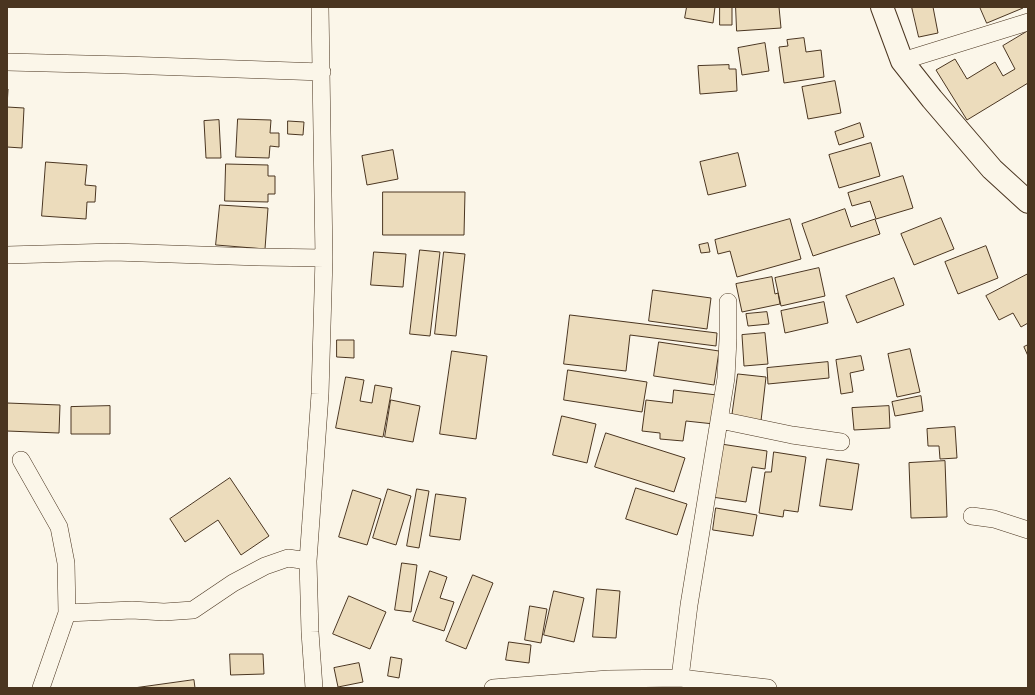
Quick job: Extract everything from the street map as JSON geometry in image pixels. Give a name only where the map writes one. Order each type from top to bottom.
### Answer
[{"type":"street","points":[[314,688],[310,632],[308,561],[320,394],[324,258],[320,7]]},
{"type":"street","points":[[882,7],[902,61],[932,99],[992,169],[1028,202]]},
{"type":"street","points":[[902,61],[1028,22]]},
{"type":"street","points":[[7,62],[322,72]]},
{"type":"street","points":[[7,255],[114,252],[324,258]]},
{"type":"street","points":[[680,678],[689,605],[726,378],[728,302]]},
{"type":"street","points":[[720,420],[792,435],[841,442]]},
{"type":"street","points":[[21,460],[59,527],[66,563],[67,613],[41,688]]},
{"type":"street","points":[[972,516],[994,519],[1028,530]]},
{"type":"street","points":[[67,613],[132,610],[164,612],[193,610],[233,583],[265,566],[288,558],[308,561]]},
{"type":"street","points":[[493,688],[680,678],[768,688]]},
{"type":"building","points":[[687,7],[715,7],[713,23],[685,18]]},
{"type":"building","points":[[720,7],[732,7],[732,25],[720,25]]},
{"type":"building","points":[[736,7],[779,7],[781,28],[737,31]]},
{"type":"building","points":[[912,7],[933,7],[938,33],[919,37]]},
{"type":"building","points":[[980,7],[1022,7],[1023,8],[987,23]]},
{"type":"building","points":[[1028,31],[1028,83],[967,120],[936,70],[955,59],[967,79],[995,62],[1003,76],[1015,69],[1003,46]]},
{"type":"building","points":[[804,38],[806,52],[821,50],[824,77],[784,83],[779,47],[788,46],[787,40]]},
{"type":"building","points":[[765,43],[769,71],[742,75],[738,48]]},
{"type":"building","points":[[729,65],[729,69],[736,69],[737,91],[700,94],[698,66]]},
{"type":"building","points":[[835,81],[841,113],[808,119],[802,87]]},
{"type":"building","points":[[7,107],[24,108],[22,148],[7,147]]},
{"type":"building","points":[[238,119],[271,120],[270,133],[279,133],[279,147],[270,146],[269,158],[236,157]]},
{"type":"building","points":[[219,120],[221,158],[206,158],[204,121]]},
{"type":"building","points":[[288,121],[304,122],[303,135],[288,134]]},
{"type":"building","points":[[860,123],[864,137],[839,145],[835,132]]},
{"type":"building","points":[[871,143],[880,176],[839,188],[829,155]]},
{"type":"building","points":[[393,150],[398,179],[367,185],[362,156]]},
{"type":"building","points":[[738,153],[746,186],[708,195],[700,162]]},
{"type":"building","points":[[46,162],[87,165],[85,185],[96,186],[95,202],[87,202],[86,219],[42,216]]},
{"type":"building","points":[[226,164],[268,165],[268,176],[275,176],[275,194],[268,194],[268,202],[225,201]]},
{"type":"building","points":[[903,176],[913,208],[876,219],[870,201],[852,206],[848,193]]},
{"type":"building","points":[[383,192],[465,192],[464,235],[383,235]]},
{"type":"building","points":[[220,205],[268,208],[265,249],[216,245]]},
{"type":"building","points":[[845,209],[851,227],[875,219],[880,234],[813,256],[802,224]]},
{"type":"building","points":[[941,218],[954,249],[914,265],[901,234]]},
{"type":"building","points":[[790,219],[801,259],[737,277],[730,251],[718,254],[715,240]]},
{"type":"building","points":[[708,243],[710,252],[701,253],[699,245]]},
{"type":"building","points":[[986,246],[998,278],[958,294],[945,262]]},
{"type":"building","points":[[420,250],[440,252],[430,336],[410,334]]},
{"type":"building","points":[[374,252],[406,254],[403,287],[371,285]]},
{"type":"building","points":[[444,252],[465,254],[456,336],[435,334]]},
{"type":"building","points":[[819,268],[825,296],[781,306],[775,278]]},
{"type":"building","points":[[1028,274],[1028,323],[1021,327],[1013,313],[999,320],[986,296]]},
{"type":"building","points":[[772,277],[775,294],[778,293],[780,304],[742,312],[736,284]]},
{"type":"building","points":[[894,278],[904,305],[857,323],[846,296]]},
{"type":"building","points":[[653,290],[711,298],[707,329],[649,321]]},
{"type":"building","points":[[824,302],[828,323],[785,333],[781,311]]},
{"type":"building","points":[[767,312],[769,324],[748,326],[746,314]]},
{"type":"building","points":[[570,315],[717,333],[716,346],[630,335],[626,371],[564,364]]},
{"type":"building","points":[[765,333],[768,364],[744,366],[742,335]]},
{"type":"building","points":[[337,340],[354,340],[354,358],[337,357]]},
{"type":"building","points":[[659,342],[719,351],[714,385],[654,376]]},
{"type":"building","points":[[1028,345],[1028,356],[1024,347]]},
{"type":"building","points":[[910,349],[920,392],[897,397],[888,354]]},
{"type":"building","points":[[452,351],[487,356],[476,439],[440,434]]},
{"type":"building","points":[[861,356],[864,370],[850,373],[853,392],[841,394],[836,360]]},
{"type":"building","points":[[828,362],[829,378],[768,384],[767,368]]},
{"type":"building","points":[[568,370],[647,382],[642,412],[564,400]]},
{"type":"building","points":[[738,374],[766,377],[761,421],[732,417]]},
{"type":"building","points":[[346,377],[364,380],[360,401],[372,403],[375,385],[392,388],[383,437],[336,428]]},
{"type":"building","points":[[674,390],[717,395],[714,424],[686,421],[683,441],[660,439],[660,433],[642,431],[646,400],[672,403]]},
{"type":"building","points":[[921,396],[923,411],[895,416],[892,402]]},
{"type":"building","points":[[391,400],[420,406],[413,442],[385,437]]},
{"type":"building","points":[[7,403],[60,405],[59,433],[7,431]]},
{"type":"building","points":[[110,406],[110,434],[71,434],[71,407]]},
{"type":"building","points":[[889,406],[890,428],[854,430],[852,408]]},
{"type":"building","points":[[562,416],[596,424],[587,463],[553,455]]},
{"type":"building","points":[[955,427],[957,458],[940,459],[939,446],[928,446],[927,429]]},
{"type":"building","points":[[606,433],[685,458],[674,492],[595,467]]},
{"type":"building","points":[[721,444],[767,451],[765,469],[752,467],[746,502],[712,497]]},
{"type":"building","points":[[774,452],[806,457],[798,512],[784,510],[783,517],[759,513],[765,472],[771,472]]},
{"type":"building","points":[[827,459],[859,464],[852,510],[820,506]]},
{"type":"building","points":[[945,461],[947,517],[911,518],[909,463]]},
{"type":"building","points":[[230,478],[269,536],[241,555],[218,520],[185,542],[170,519]]},
{"type":"building","points":[[636,488],[687,504],[677,535],[626,519]]},
{"type":"building","points":[[388,489],[411,496],[396,545],[373,538]]},
{"type":"building","points":[[417,489],[429,491],[419,548],[407,546]]},
{"type":"building","points":[[353,490],[381,499],[367,545],[339,537]]},
{"type":"building","points":[[436,494],[466,498],[460,540],[430,536]]},
{"type":"building","points":[[716,508],[757,515],[753,536],[713,530]]},
{"type":"building","points":[[402,563],[417,565],[411,612],[395,610]]},
{"type":"building","points":[[430,571],[447,577],[440,598],[454,602],[444,631],[413,621]]},
{"type":"building","points":[[473,575],[493,583],[466,649],[446,641]]},
{"type":"building","points":[[597,589],[620,591],[616,638],[593,637]]},
{"type":"building","points":[[554,591],[584,598],[574,642],[544,635]]},
{"type":"building","points":[[349,596],[386,612],[370,649],[333,634]]},
{"type":"building","points":[[530,606],[547,609],[541,643],[525,640]]},
{"type":"building","points":[[509,642],[531,645],[529,663],[506,660]]},
{"type":"building","points":[[230,654],[263,654],[264,674],[231,675]]},
{"type":"building","points":[[391,657],[402,659],[399,678],[388,676]]},
{"type":"building","points":[[359,663],[363,682],[338,687],[334,668]]},
{"type":"building","points":[[194,680],[195,688],[134,688]]}]
